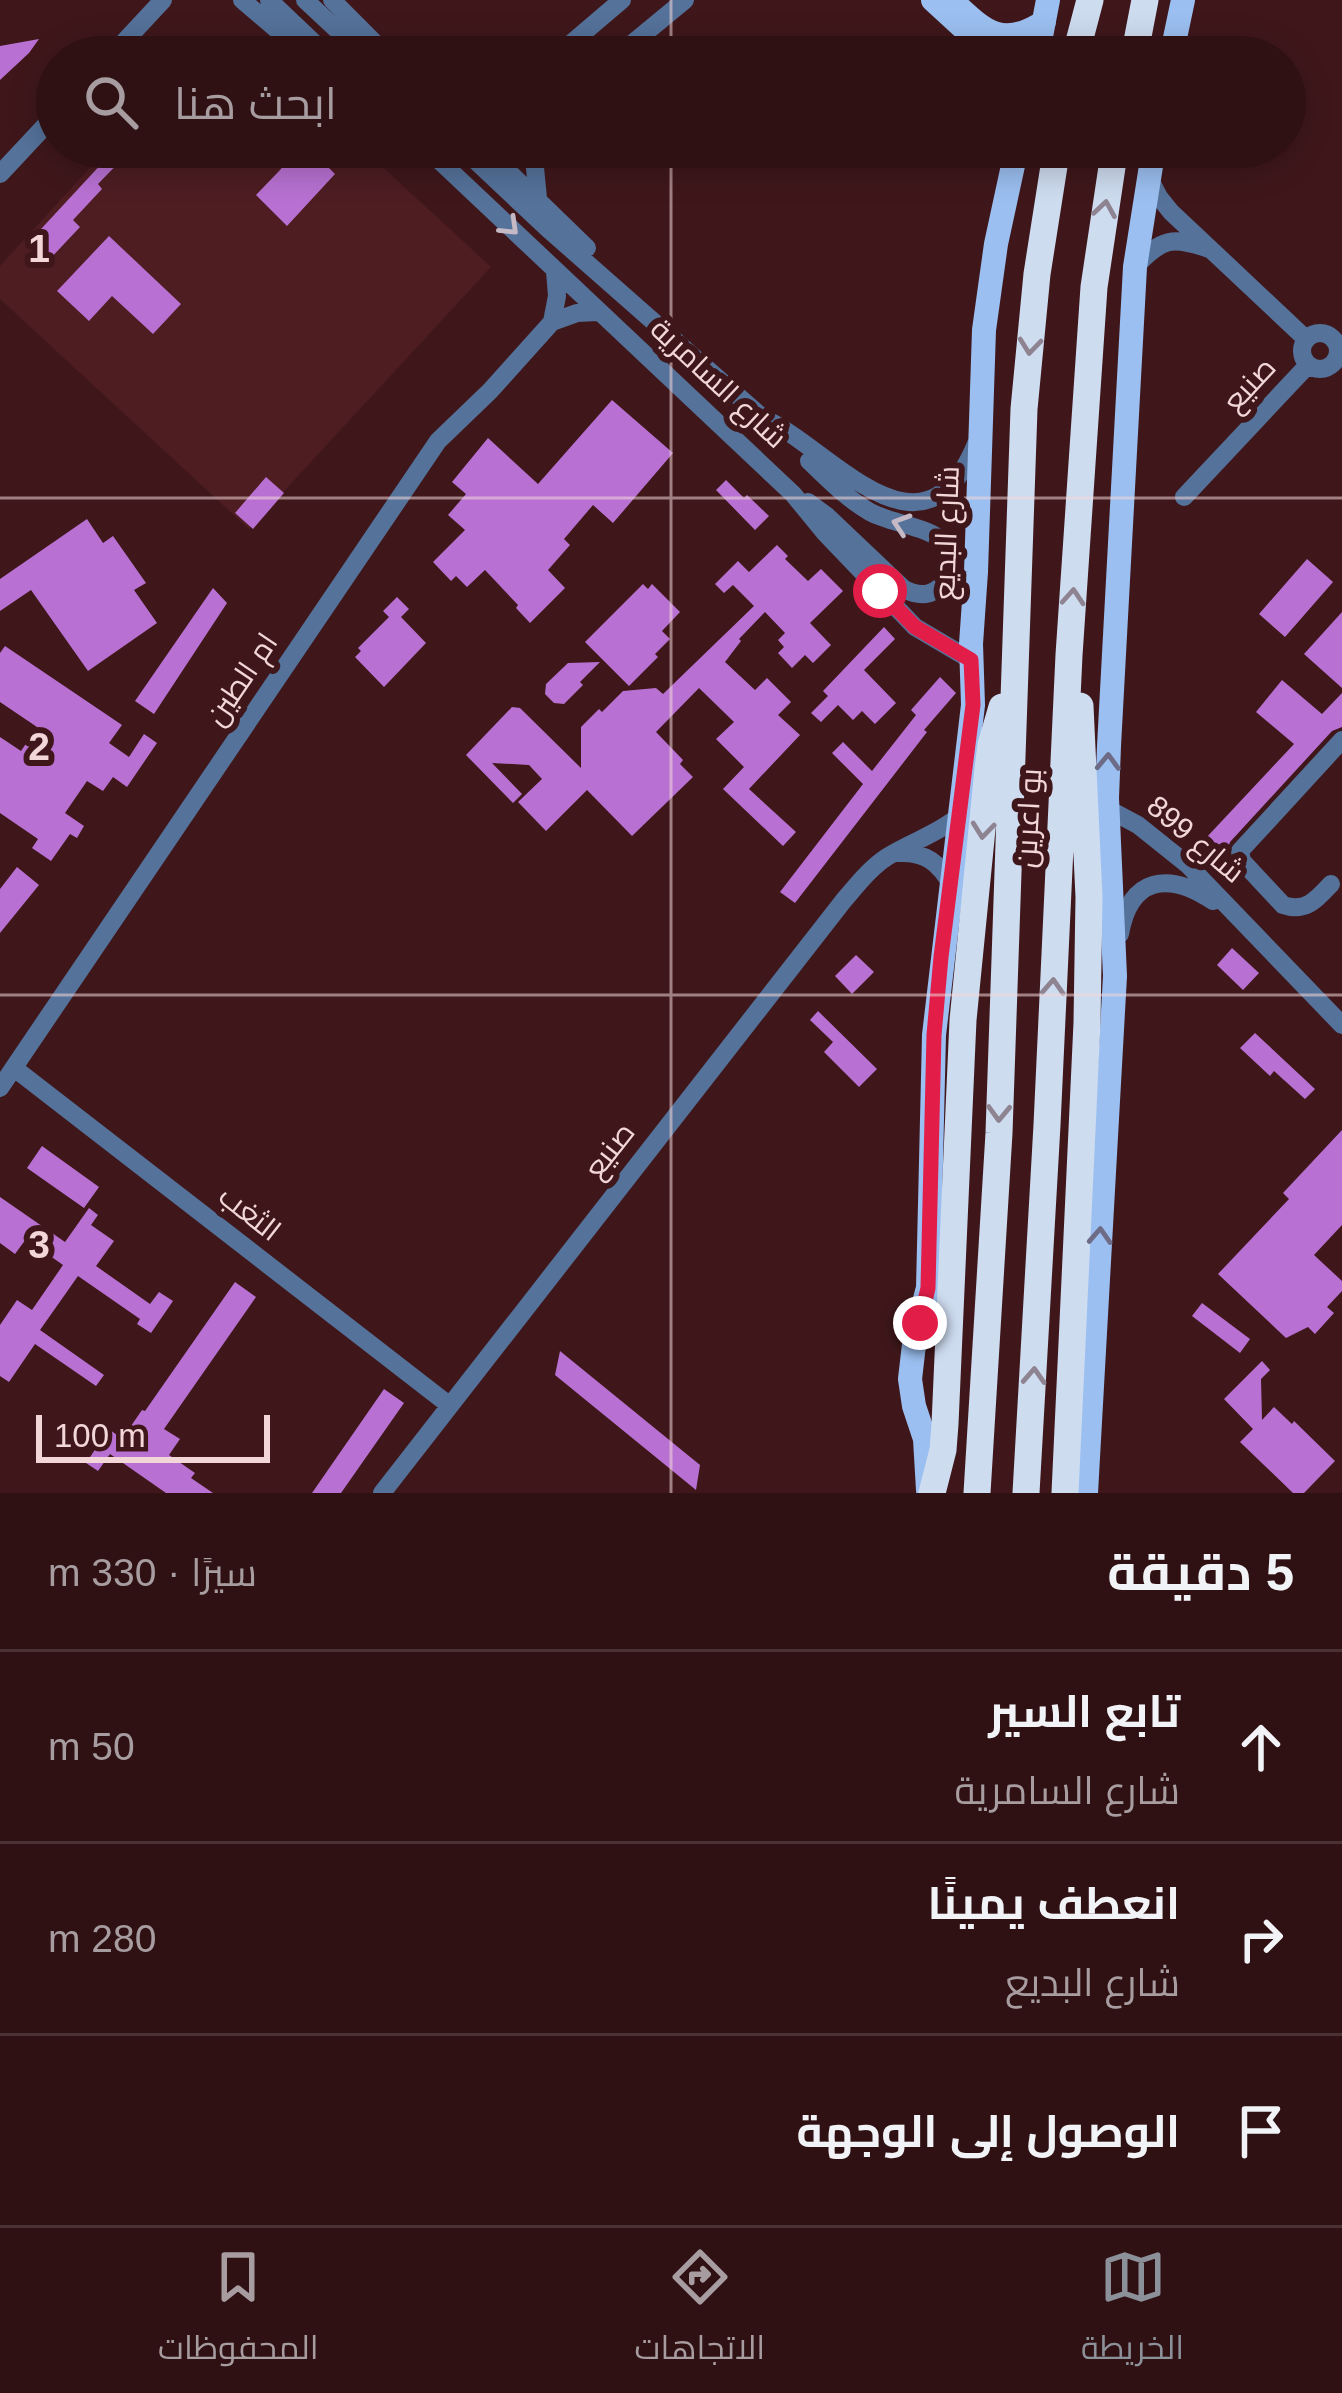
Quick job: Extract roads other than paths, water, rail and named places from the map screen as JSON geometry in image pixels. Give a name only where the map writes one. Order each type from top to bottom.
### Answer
[{"type":"highway","points":[[1081,36],[1090,0]]},
{"type":"highway","points":[[1138,36],[1145,0]]},
{"type":"highway","name":"بو اعرين","points":[[977,1493],[999,1133],[1024,409],[1037,274],[1054,168]]},
{"type":"highway","name":"بو اعرين","points":[[1026,1493],[1069,655],[1094,287],[1112,168]]},
{"type":"highway","points":[[1065,1493],[1089,897],[1082,723],[1069,655]]},
{"type":"highway","points":[[930,1493],[944,1437],[964,1020],[988,769],[1013,675]]},
{"type":"main road","points":[[934,0],[972,36]]},
{"type":"main road","points":[[951,0],[980,26],[1000,35],[1027,33],[1046,11]]},
{"type":"main road","points":[[1175,36],[1183,0]]},
{"type":"main road","name":"شارع البديع","points":[[930,1493],[925,1438],[910,1379],[928,1288],[934,1035],[973,705],[987,309],[1012,168]]},
{"type":"main road","points":[[1086,1493],[1115,959],[1108,809],[1136,267],[1151,168]]},
{"type":"street","points":[[130,36],[163,0]]},
{"type":"street","points":[[242,0],[284,36]]},
{"type":"street","points":[[269,0],[307,36]]},
{"type":"street","points":[[305,0],[344,36]]},
{"type":"street","points":[[332,0],[368,36]]},
{"type":"street","points":[[580,36],[622,0]]},
{"type":"street","points":[[641,36],[685,0]]},
{"type":"street","points":[[2,167],[36,134]]},
{"type":"street","name":"شارع السامرية","points":[[447,168],[793,494],[915,627],[971,660]]},
{"type":"street","name":"شارع السامرية","points":[[484,168],[763,418],[876,494],[894,500],[935,496],[960,475],[980,434]]},
{"type":"street","name":"شارع السامرية","points":[[506,168],[694,345],[714,374]]},
{"type":"street","points":[[535,168],[538,198]]},
{"type":"street","points":[[1150,178],[1166,206],[1306,339]]},
{"type":"street","points":[[1136,267],[1157,246],[1171,241],[1214,251]]},
{"type":"street","points":[[555,271],[552,322],[598,311]]},
{"type":"street","name":"ام الطين","points":[[0,1088],[438,440],[552,322]]},
{"type":"street","points":[[1337,333],[1337,369],[1308,365],[1302,352],[1306,339],[1337,333]]},
{"type":"street","name":"صنيع","points":[[1184,496],[1308,365]]},
{"type":"street","points":[[763,418],[861,506],[940,539],[951,556],[949,578],[929,594],[904,590],[827,515],[793,494]]},
{"type":"street","points":[[1331,884],[1309,906],[1283,905],[1242,861],[1240,851],[1342,740]]},
{"type":"street","name":"شارع 899","points":[[1108,809],[1164,844],[1342,1025]]},
{"type":"street","name":"صنيع","points":[[382,1493],[820,928],[867,873],[958,817]]},
{"type":"street","points":[[894,853],[925,855],[952,886]]},
{"type":"street","name":"شارع 899","points":[[1115,959],[1129,903],[1154,884],[1182,884],[1242,920]]},
{"type":"street","name":"الثغب","points":[[14,1069],[449,1405]]}]
